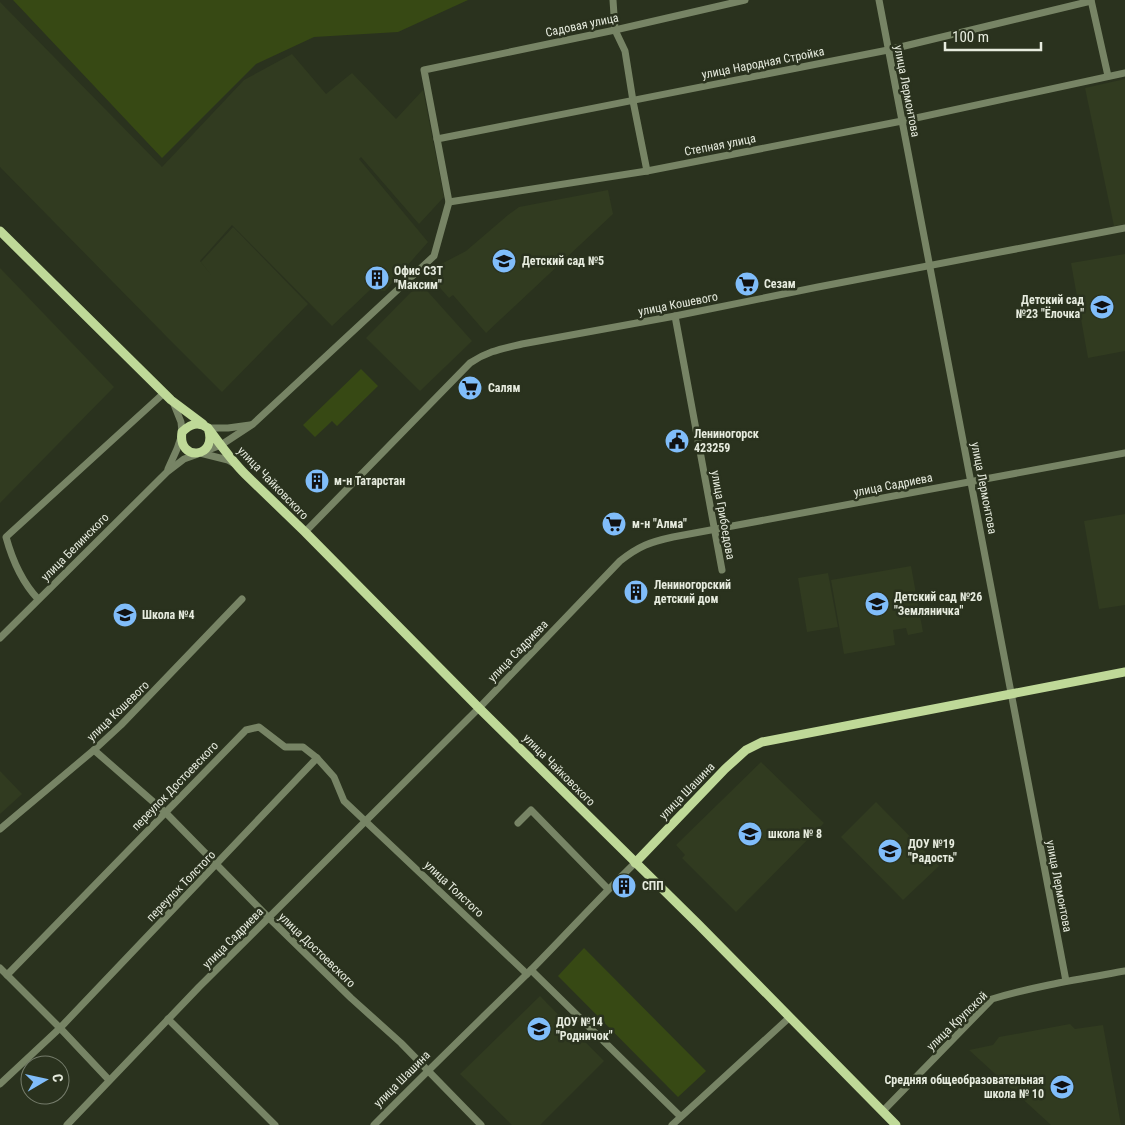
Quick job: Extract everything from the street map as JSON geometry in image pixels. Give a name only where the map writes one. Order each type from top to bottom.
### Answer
[{"type":"main road","name":"улица Чайковского","points":[[0,231],[164,393],[207,427],[235,464],[896,1125]]},
{"type":"main road","points":[[190,425],[207,427],[210,443],[207,447],[199,453],[190,452],[183,446],[182,434],[190,425]]},
{"type":"main road","name":"улица Шашина","points":[[635,863],[726,769],[746,750],[762,742],[1125,672]]},
{"type":"street","points":[[613,0],[615,30],[625,51],[647,171]]},
{"type":"street","name":"Садовая улица","points":[[437,139],[424,70],[615,30],[744,0]]},
{"type":"street","name":"улица Лермонтова","points":[[878,0],[1066,981]]},
{"type":"street","points":[[1091,1],[1108,76]]},
{"type":"street","name":"улица Народная Стройка","points":[[437,139],[888,50],[1091,1]]},
{"type":"street","name":"Степная улица","points":[[449,202],[647,171],[902,121],[1125,73]]},
{"type":"street","points":[[167,472],[184,459],[220,445],[253,424],[434,256],[449,202],[437,139]]},
{"type":"street","name":"улица Кошевого","points":[[305,532],[470,363],[482,355],[522,344],[1125,228]]},
{"type":"street","name":"улица Грибоедова","points":[[675,316],[695,420],[713,531],[722,570]]},
{"type":"street","points":[[38,599],[30,590],[11,555],[6,537],[164,393]]},
{"type":"street","points":[[167,472],[182,434],[181,422],[172,400]]},
{"type":"street","points":[[207,427],[228,428],[253,424]]},
{"type":"street","points":[[199,453],[228,460],[235,464]]},
{"type":"street","name":"улица Садриева","points":[[67,1125],[168,1019],[479,708],[620,561],[633,551],[657,541],[1125,453]]},
{"type":"street","name":"улица Белинского","points":[[0,638],[167,472]]},
{"type":"street","name":"улица Кошевого","points":[[0,829],[122,725],[242,599]]},
{"type":"street","name":"переулок Достоевского","points":[[2,971],[166,813],[246,730],[259,727],[285,747],[303,747],[317,758],[334,778],[344,801],[365,820]]},
{"type":"street","name":"улица Достоевского","points":[[94,750],[166,813],[269,918],[350,998],[401,1043],[481,1125]]},
{"type":"street","name":"переулок Толстого","points":[[0,1084],[60,1028],[317,758]]},
{"type":"street","points":[[518,823],[531,810],[608,889]]},
{"type":"street","name":"улица Толстого","points":[[365,820],[399,854],[529,972],[680,1116]]},
{"type":"street","name":"улица Шашина","points":[[374,1125],[529,972],[635,863]]},
{"type":"street","points":[[2,971],[110,1080]]},
{"type":"street","name":"улица Крупской","points":[[883,1111],[992,999],[1066,981],[1125,971]]},
{"type":"street","points":[[672,1125],[790,1017]]},
{"type":"street","points":[[168,1019],[275,1125]]},
{"type":"shaded area","points":[[0,2],[162,167],[244,80],[292,54],[326,94],[352,73],[396,119],[423,90],[444,197],[419,224],[361,157],[359,159],[428,242],[385,291],[371,289],[332,326],[232,225],[200,261],[213,277],[201,262],[233,227],[308,304],[222,392],[0,167]]},
{"type":"shaded area","points":[[1125,79],[1125,224],[1114,226],[1085,88]]},
{"type":"shaded area","name":"Детский сад №5","points":[[608,190],[613,214],[486,333],[453,295],[449,298],[426,272],[466,251],[519,207]]},
{"type":"shaded area","name":"Детский сад №23 \"Ёлочка\"","points":[[1125,254],[1125,351],[1088,358],[1071,263]]},
{"type":"shaded area","points":[[0,268],[114,387],[0,503]]},
{"type":"shaded area","points":[[420,283],[472,341],[420,391],[366,338]]},
{"type":"shaded area","points":[[1125,514],[1125,605],[1099,609],[1084,521]]},
{"type":"shaded area","name":"Детский сад №26 \"Земляничка\"","points":[[911,566],[923,632],[908,635],[906,628],[893,630],[895,645],[844,654],[831,580]]},
{"type":"shaded area","points":[[828,573],[838,627],[807,632],[798,578]]},
{"type":"shaded area","name":"школа № 8","points":[[761,762],[824,823],[736,912],[682,858],[685,855],[676,845]]},
{"type":"shaded area","points":[[0,771],[22,794],[0,814]]},
{"type":"shaded area","name":"ДОУ №19 \"Радость\"","points":[[876,802],[939,866],[903,900],[841,837]]},
{"type":"shaded area","name":"ДОУ №14 \"Родничок\"","points":[[540,996],[604,1061],[540,1125],[512,1125],[460,1074]]},
{"type":"shaded area","name":"Средняя общеобразовательная школа № 10","points":[[1070,1024],[1075,1029],[1103,1025],[1121,1125],[1051,1125],[969,1050],[993,1045],[999,1037]]},
{"type":"green space","points":[[13,0],[468,0],[398,32],[314,37],[256,64],[162,158]]},
{"type":"green space","points":[[361,369],[378,386],[337,426],[332,421],[315,437],[303,425]]},
{"type":"green space","points":[[584,948],[706,1071],[678,1097],[558,976]]},
{"type":"place","name":"Детский сад №5","points":[[504,261]]},
{"type":"place","name":"Офис СЗТ \"Максим\"","points":[[377,278]]},
{"type":"place","name":"Сезам","points":[[747,284]]},
{"type":"place","name":"Детский сад №23 \"Ёлочка\"","points":[[1102,307]]},
{"type":"place","name":"Салям","points":[[470,388]]},
{"type":"place","name":"Лениногорск 423259","points":[[677,441]]},
{"type":"place","name":"м-н Татарстан","points":[[317,481]]},
{"type":"place","name":"м-н \"Алма\"","points":[[614,524]]},
{"type":"place","name":"Лениногорский детский дом","points":[[636,592]]},
{"type":"place","name":"Детский сад №26 \"Земляничка\"","points":[[877,604]]},
{"type":"place","name":"Школа №4","points":[[125,615]]},
{"type":"place","name":"школа № 8","points":[[750,834]]},
{"type":"place","name":"ДОУ №19 \"Радость\"","points":[[890,851]]},
{"type":"place","name":"СПП","points":[[624,886]]},
{"type":"place","name":"ДОУ №14 \"Родничок\"","points":[[539,1029]]},
{"type":"place","name":"Средняя общеобразовательная школа № 10","points":[[1062,1087]]}]
